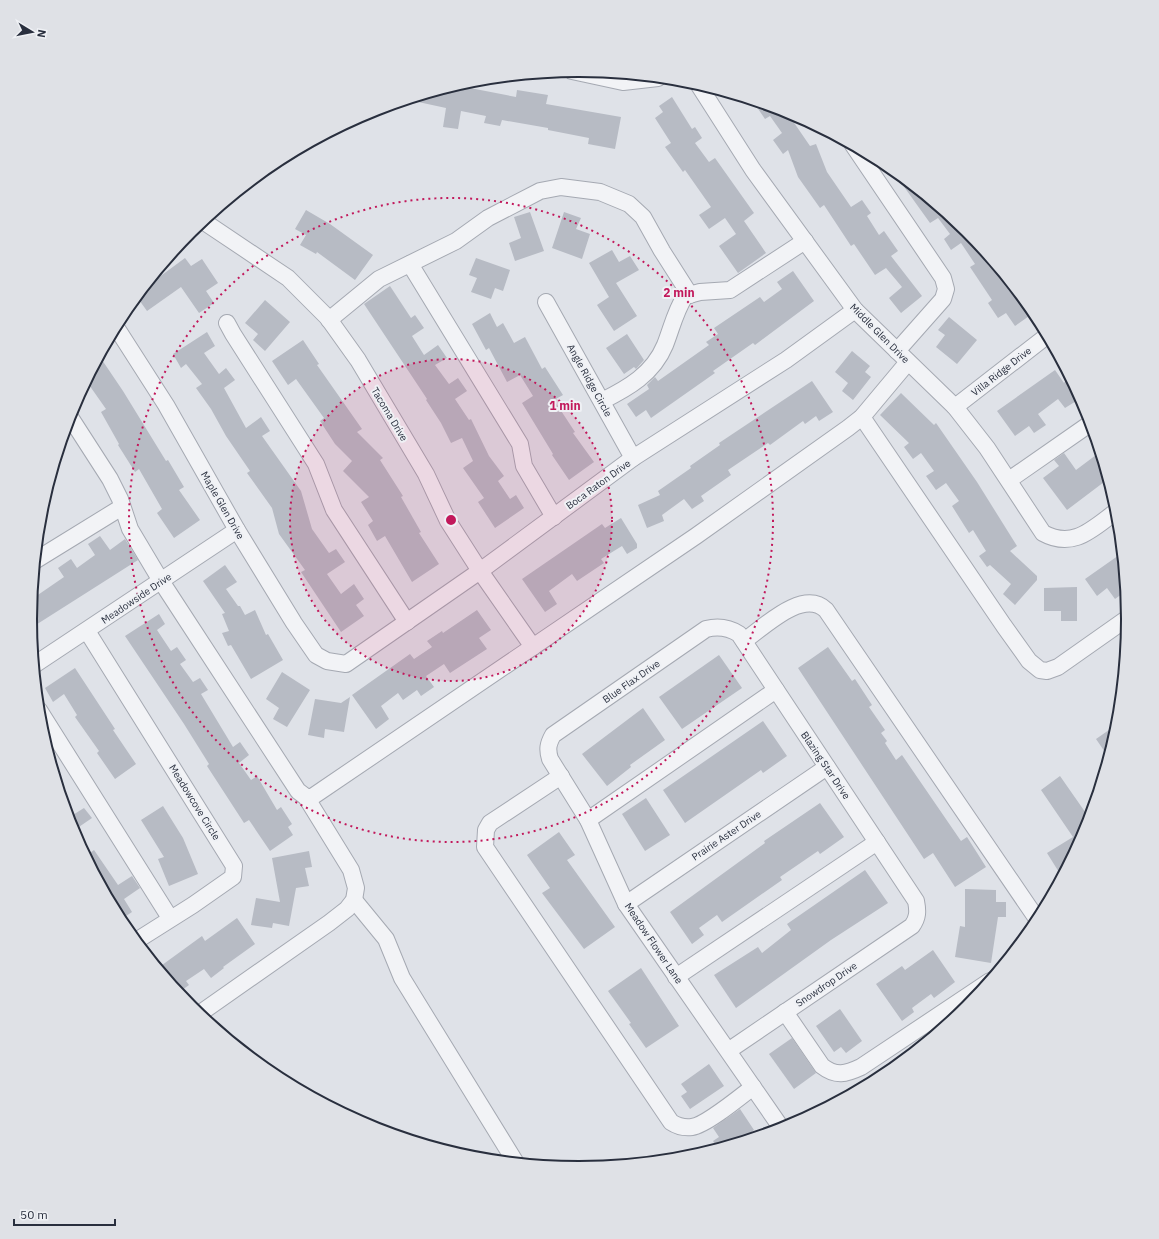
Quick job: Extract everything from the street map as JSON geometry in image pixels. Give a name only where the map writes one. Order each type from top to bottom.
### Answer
[{"type":"street","points":[[603,78],[623,82],[636,80]]},
{"type":"street","name":"Middle Glen Drive","points":[[702,91],[753,170],[855,310],[955,407],[987,448],[1043,533],[1054,539],[1078,538],[1112,514]]},
{"type":"street","points":[[306,797],[317,795],[765,488],[862,417],[902,356],[943,299],[946,289],[943,278],[860,155]]},
{"type":"street","points":[[329,320],[379,279],[456,241],[488,218],[534,194],[540,191],[561,187],[600,192],[629,204],[643,217],[662,251],[690,294]]},
{"type":"street","name":"Tacoma Drive","points":[[208,225],[288,278],[329,320],[358,360],[426,474],[448,521],[480,571],[533,647]]},
{"type":"street","points":[[602,402],[648,373],[658,360],[665,344],[675,312],[685,296],[690,294],[730,290],[805,241]]},
{"type":"street","points":[[410,264],[520,444],[524,466],[554,517]]},
{"type":"street","name":"Angle Ridge Circle","points":[[546,302],[634,458]]},
{"type":"street","name":"Boca Raton Drive","points":[[346,664],[480,571],[634,458],[786,360],[855,310]]},
{"type":"street","points":[[227,323],[232,334],[316,464],[334,510],[407,622]]},
{"type":"street","name":"Maple Glen Drive","points":[[119,332],[166,405],[237,530],[294,623],[316,655],[327,661],[346,664]]},
{"type":"street","name":"Villa Ridge Drive","points":[[955,407],[1043,339]]},
{"type":"street","points":[[862,417],[1004,626],[1029,661],[1040,670],[1047,671],[1058,667],[1122,622]]},
{"type":"street","points":[[74,423],[110,479],[130,529],[161,581],[298,791],[306,797],[351,870],[356,888],[354,900],[347,909],[204,1010]]},
{"type":"street","points":[[1009,480],[1086,426]]},
{"type":"street","points":[[41,557],[122,507]]},
{"type":"street","name":"Meadowside Drive","points":[[39,662],[237,530]]},
{"type":"street","points":[[744,641],[795,605],[812,603],[820,604],[826,610],[1034,915]]},
{"type":"street","name":"Blazing Star Drive","points":[[722,627],[731,629],[739,634],[744,641],[916,900],[918,914]]},
{"type":"street","name":"Blue Flax Drive","points":[[548,745],[553,735],[706,629],[722,627]]},
{"type":"street","name":"Meadowcove Circle","points":[[87,631],[234,866],[233,877],[140,938]]},
{"type":"street","points":[[588,820],[776,690]]},
{"type":"street","points":[[47,722],[170,918]]},
{"type":"street","name":"Meadow Flower Lane","points":[[548,745],[550,759],[588,820],[626,904],[779,1124]]},
{"type":"street","name":"Prairie Aster Drive","points":[[626,904],[827,767]]},
{"type":"street","points":[[561,776],[490,823],[485,835],[485,847],[671,1122],[678,1126],[693,1127],[702,1123],[753,1087]]},
{"type":"street","points":[[676,977],[877,842]]},
{"type":"street","points":[[354,900],[386,939],[402,978],[513,1157]]},
{"type":"street","name":"Snowdrop Drive","points":[[728,1051],[912,926],[918,914]]},
{"type":"street","points":[[785,1012],[822,1066],[830,1072],[839,1074],[850,1073],[973,993]]},
{"type":"building","points":[[470,88],[516,97],[517,90],[548,95],[546,104],[621,117],[615,149],[588,144],[589,138],[548,130],[548,128],[502,120],[500,126],[484,123],[486,116],[461,111],[458,129],[443,127],[446,108],[418,102]]},
{"type":"building","points":[[672,97],[692,129],[695,127],[702,138],[695,143],[709,162],[715,158],[754,213],[744,221],[766,253],[738,273],[719,246],[736,234],[725,218],[709,229],[699,215],[711,207],[685,170],[683,172],[665,147],[671,143],[655,118],[663,112],[659,106]]},
{"type":"building","points":[[757,107],[793,121],[810,146],[816,144],[827,172],[851,207],[862,200],[871,213],[867,216],[879,235],[884,231],[898,251],[891,256],[922,296],[901,313],[889,298],[902,287],[886,268],[875,275],[854,244],[851,246],[824,205],[820,208],[798,177],[788,150],[783,154],[773,140],[782,133],[770,116],[765,119]]},
{"type":"building","points":[[901,182],[963,236],[1010,289],[1029,316],[1015,326],[1006,313],[998,318],[988,303],[992,300],[970,267],[975,264],[961,243],[951,250],[944,239],[950,234],[938,218],[930,223]]},
{"type":"building","points":[[306,210],[330,224],[373,255],[355,280],[317,252],[316,254],[300,245],[306,235],[295,229]]},
{"type":"building","points":[[530,212],[544,251],[515,261],[509,243],[521,238],[514,217]]},
{"type":"building","points":[[564,212],[581,218],[576,229],[590,234],[582,259],[552,248]]},
{"type":"building","points":[[612,250],[619,262],[630,256],[639,270],[616,283],[637,316],[614,331],[597,305],[609,297],[589,263]]},
{"type":"building","points":[[185,258],[191,266],[202,259],[218,283],[206,291],[214,303],[199,313],[181,287],[147,311],[140,301],[159,277]]},
{"type":"building","points":[[476,258],[510,270],[503,291],[495,288],[491,299],[471,292],[477,278],[469,275]]},
{"type":"building","points":[[793,271],[814,301],[755,345],[753,343],[713,371],[715,373],[651,418],[646,410],[636,417],[627,404],[649,389],[647,385],[655,377],[658,381],[709,345],[706,342],[718,334],[714,328],[760,297],[764,302],[782,289],[777,282]]},
{"type":"building","points":[[390,286],[411,318],[415,315],[424,328],[412,336],[424,355],[438,345],[447,358],[435,365],[449,384],[458,378],[467,391],[455,399],[469,420],[471,419],[489,456],[504,476],[498,481],[510,499],[516,495],[524,508],[495,528],[478,502],[484,498],[463,468],[473,461],[462,438],[451,443],[441,423],[426,400],[427,399],[364,304]]},
{"type":"building","points":[[265,300],[290,322],[265,351],[253,340],[258,334],[245,323]]},
{"type":"building","points":[[490,313],[497,327],[503,323],[514,343],[525,337],[542,369],[545,367],[563,395],[554,400],[575,432],[573,433],[594,462],[569,480],[552,455],[553,454],[522,403],[533,396],[520,375],[507,382],[489,348],[486,350],[472,324]]},
{"type":"building","points":[[949,317],[977,340],[957,364],[936,347],[945,335],[938,330]]},
{"type":"building","points":[[207,332],[215,346],[204,353],[219,374],[226,368],[235,380],[224,388],[246,428],[261,417],[270,431],[262,436],[301,491],[312,529],[329,553],[336,549],[345,562],[327,574],[341,594],[354,584],[364,599],[356,605],[364,616],[341,632],[301,572],[305,570],[279,534],[272,508],[247,473],[250,471],[196,388],[202,384],[186,364],[181,368],[173,354]]},
{"type":"building","points":[[627,334],[644,360],[636,369],[634,367],[624,374],[606,348]]},
{"type":"building","points":[[303,340],[319,364],[317,365],[362,429],[357,432],[383,458],[380,460],[403,496],[401,497],[421,532],[419,533],[439,564],[412,582],[385,536],[377,541],[368,525],[373,521],[361,502],[369,497],[343,471],[352,461],[335,444],[320,421],[324,418],[296,379],[288,385],[272,361]]},
{"type":"building","points":[[852,351],[870,366],[865,372],[871,377],[853,400],[842,391],[848,383],[835,372]]},
{"type":"building","points":[[103,361],[166,461],[168,460],[184,487],[179,490],[200,520],[174,538],[157,513],[162,509],[139,469],[135,472],[118,445],[119,444],[101,412],[106,409],[90,386]]},
{"type":"building","points":[[1055,370],[1064,383],[1066,380],[1076,401],[1065,408],[1058,399],[1038,414],[1046,425],[1034,433],[1029,426],[1015,436],[997,411]]},
{"type":"building","points":[[812,381],[833,412],[819,421],[816,416],[805,424],[803,421],[770,445],[768,443],[728,470],[731,475],[701,496],[704,501],[692,509],[684,499],[662,515],[664,521],[647,528],[638,505],[660,495],[658,491],[691,468],[690,466],[720,445],[719,443]]},
{"type":"building","points":[[901,393],[934,425],[936,423],[977,482],[1017,546],[1010,551],[1037,576],[1037,580],[1015,605],[1003,594],[1011,584],[990,565],[987,567],[979,556],[986,551],[973,530],[969,533],[952,506],[959,501],[946,483],[936,490],[926,476],[934,471],[921,453],[913,459],[904,447],[909,443],[880,415]]},
{"type":"building","points":[[1064,453],[1076,470],[1096,455],[1105,482],[1067,510],[1043,478],[1059,466],[1054,460]]},
{"type":"building","points":[[621,518],[637,544],[637,548],[627,554],[622,546],[601,559],[604,563],[577,581],[572,574],[549,591],[557,604],[545,612],[522,579],[602,524],[605,528]]},
{"type":"building","points":[[100,536],[110,550],[125,539],[138,560],[37,624],[38,595],[64,577],[58,568],[71,559],[77,568],[95,555],[88,544]]},
{"type":"building","points":[[1118,556],[1121,594],[1115,599],[1107,588],[1097,596],[1085,579]]},
{"type":"building","points":[[225,565],[237,582],[226,589],[238,606],[240,606],[245,615],[255,610],[266,635],[268,634],[283,660],[251,679],[231,645],[228,646],[222,633],[229,631],[222,614],[225,613],[203,581]]},
{"type":"building","points":[[1077,587],[1077,621],[1061,621],[1061,611],[1044,611],[1044,588]]},
{"type":"building","points":[[477,610],[491,630],[479,638],[487,649],[450,673],[444,664],[426,676],[434,687],[421,696],[417,690],[403,700],[398,693],[381,706],[389,719],[376,729],[352,695],[410,654],[414,659],[432,647],[427,641],[442,631],[443,633]]},
{"type":"building","points":[[159,614],[165,624],[157,630],[171,651],[177,647],[186,660],[180,664],[193,682],[200,678],[208,690],[201,694],[233,747],[240,742],[249,755],[239,763],[251,780],[257,776],[277,810],[281,807],[292,824],[288,827],[293,835],[270,851],[249,820],[244,823],[207,766],[209,764],[184,724],[125,636]]},
{"type":"building","points":[[828,647],[852,681],[855,679],[872,705],[869,707],[885,730],[881,733],[887,741],[885,743],[896,760],[902,755],[961,841],[967,837],[986,867],[955,887],[933,853],[924,859],[798,668]]},
{"type":"building","points":[[719,655],[742,688],[682,729],[659,697]]},
{"type":"building","points":[[75,668],[136,764],[115,779],[97,753],[99,751],[75,717],[77,715],[64,694],[53,702],[45,688]]},
{"type":"building","points":[[282,672],[310,690],[287,727],[273,719],[279,708],[266,699]]},
{"type":"building","points":[[350,697],[344,732],[325,729],[324,738],[308,735],[315,699],[341,703]]},
{"type":"building","points":[[643,708],[665,740],[630,765],[631,767],[607,786],[582,754]]},
{"type":"building","points":[[763,721],[787,756],[763,773],[761,770],[685,823],[663,790]]},
{"type":"building","points":[[1111,728],[1106,753],[1096,739]]},
{"type":"building","points":[[1060,776],[1086,813],[1059,872],[1047,853],[1073,837],[1041,790]]},
{"type":"building","points":[[646,798],[670,835],[645,851],[622,814]]},
{"type":"building","points":[[820,803],[844,837],[820,854],[818,851],[780,877],[782,880],[722,922],[717,915],[699,928],[704,935],[692,944],[670,912],[765,843],[764,841]]},
{"type":"building","points":[[163,806],[183,838],[198,874],[169,886],[158,859],[164,857],[141,820]]},
{"type":"building","points":[[84,808],[92,818],[78,827],[73,815]]},
{"type":"building","points":[[559,832],[575,855],[567,860],[615,927],[584,949],[542,893],[550,888],[527,855]]},
{"type":"building","points":[[94,850],[118,885],[132,876],[140,888],[124,899],[132,912],[125,916],[110,891],[90,853]]},
{"type":"building","points":[[309,851],[312,867],[305,868],[309,886],[296,888],[289,926],[273,923],[272,928],[251,925],[256,898],[280,902],[272,858]]},
{"type":"building","points":[[865,870],[888,903],[831,940],[736,1008],[714,975],[758,947],[762,953],[791,930],[787,924]]},
{"type":"building","points":[[965,889],[996,890],[996,902],[1006,902],[1006,917],[998,917],[991,963],[955,957],[960,926],[965,927]]},
{"type":"building","points":[[237,918],[255,944],[223,967],[224,968],[211,978],[204,969],[186,981],[189,985],[183,989],[162,965],[202,936],[205,941]]},
{"type":"building","points":[[933,950],[955,982],[934,998],[931,994],[912,1008],[914,1012],[902,1021],[876,984],[902,966],[905,970]]},
{"type":"building","points":[[641,968],[679,1026],[646,1048],[629,1024],[631,1023],[608,991]]},
{"type":"building","points":[[840,1009],[862,1041],[846,1053],[841,1047],[834,1052],[816,1026]]},
{"type":"building","points":[[792,1038],[816,1073],[794,1089],[769,1054]]},
{"type":"building","points":[[709,1064],[724,1086],[690,1109],[681,1096],[687,1092],[681,1084]]},
{"type":"building","points":[[740,1109],[754,1130],[747,1135],[716,1145],[713,1141],[719,1137],[713,1128]]}]
